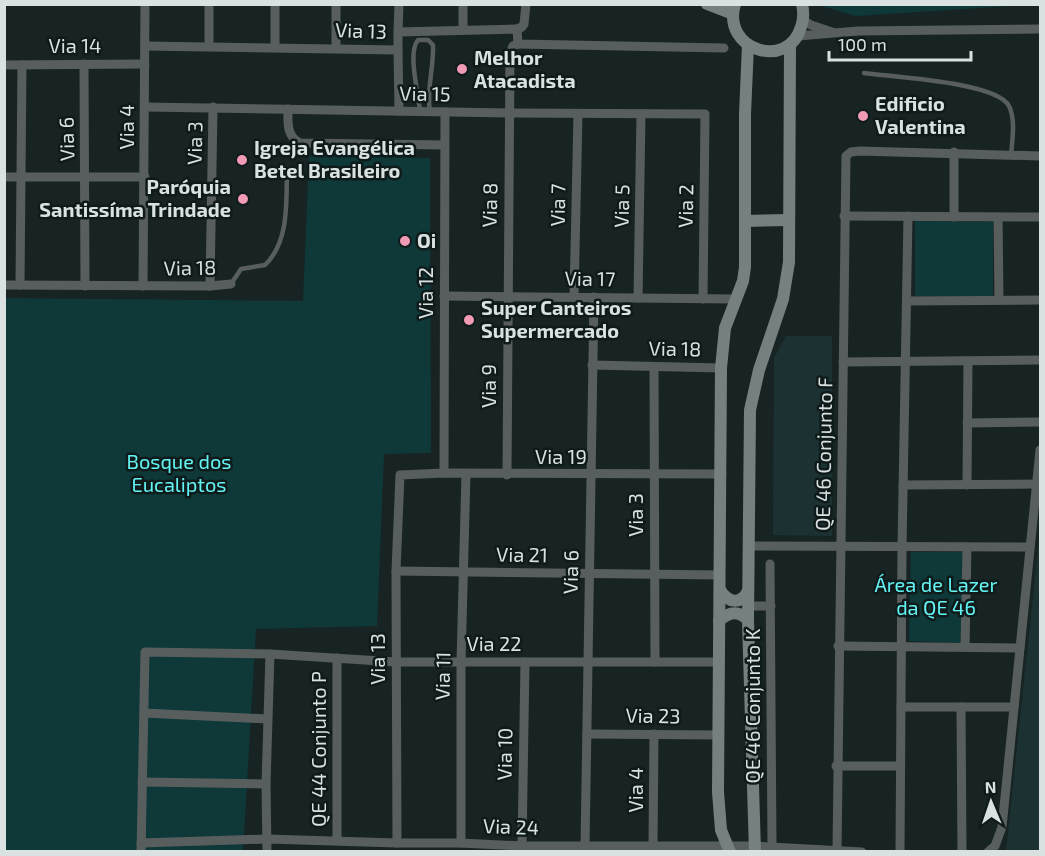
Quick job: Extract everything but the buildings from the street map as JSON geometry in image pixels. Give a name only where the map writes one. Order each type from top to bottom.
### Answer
[{"type":"street","name":"Via 4","points":[[143,286],[145,4]]},
{"type":"street","points":[[208,45],[209,4]]},
{"type":"street","points":[[275,4],[275,46]]},
{"type":"street","points":[[336,4],[336,48]]},
{"type":"street","points":[[398,32],[399,4]]},
{"type":"street","points":[[463,4],[463,29]]},
{"type":"street","points":[[526,4],[524,24],[517,29],[518,44],[724,48]]},
{"type":"street","points":[[707,4],[734,9],[735,28],[740,38],[747,45],[769,52],[780,50],[794,40],[834,32],[1041,29]]},
{"type":"street","points":[[802,4],[803,20],[794,40],[787,280],[753,391],[750,410],[748,620],[755,849],[772,847],[862,852]]},
{"type":"street","points":[[803,20],[834,32]]},
{"type":"street","name":"Via 13","points":[[146,46],[275,46],[398,50],[398,32],[517,29]]},
{"type":"street","name":"Via 8","points":[[507,297],[511,49],[518,44]]},
{"type":"street","points":[[730,849],[720,822],[718,735],[722,474],[721,368],[725,328],[743,281],[745,267],[747,45]]},
{"type":"street","points":[[398,50],[399,111]]},
{"type":"street","name":"Via 6","points":[[84,64],[85,286]]},
{"type":"street","name":"Via 14","points":[[4,65],[145,64]]},
{"type":"street","points":[[20,285],[22,65]]},
{"type":"street","name":"Via 15","points":[[145,107],[705,114]]},
{"type":"street","name":"Via 3","points":[[210,286],[213,107]]},
{"type":"street","points":[[288,109],[289,132],[291,137],[300,143],[444,145]]},
{"type":"street","name":"Via 12","points":[[444,112],[444,473]]},
{"type":"street","name":"Via 7","points":[[574,297],[578,114]]},
{"type":"street","name":"Via 5","points":[[638,298],[641,114]]},
{"type":"street","name":"Via 2","points":[[703,298],[705,114]]},
{"type":"street","name":"QE 46 Conjunto F","points":[[837,850],[836,765],[845,160],[848,154],[860,151],[954,152]]},
{"type":"street","points":[[954,217],[954,152],[1041,156]]},
{"type":"street","points":[[4,177],[144,177]]},
{"type":"street","points":[[844,216],[1041,217]]},
{"type":"street","points":[[900,852],[902,547],[908,216]]},
{"type":"street","points":[[998,217],[999,300]]},
{"type":"street","points":[[745,221],[789,220]]},
{"type":"street","name":"Via 18","points":[[4,285],[210,286],[231,284]]},
{"type":"street","name":"Via 17","points":[[444,296],[736,299]]},
{"type":"street","name":"Via 9","points":[[507,297],[507,475]]},
{"type":"street","name":"Via 6","points":[[585,846],[594,297]]},
{"type":"street","points":[[907,301],[1041,300]]},
{"type":"street","points":[[843,362],[1041,360]]},
{"type":"street","points":[[967,485],[968,361]]},
{"type":"street","name":"Via 18","points":[[592,365],[721,368]]},
{"type":"street","name":"Via 3","points":[[654,367],[655,662]]},
{"type":"street","points":[[968,423],[1041,422]]},
{"type":"street","points":[[988,852],[995,846],[1002,827],[1041,450]]},
{"type":"street","name":"Via 19","points":[[400,476],[444,473],[722,474]]},
{"type":"street","name":"Via 11","points":[[461,843],[461,662],[466,474]]},
{"type":"street","name":"Via 13","points":[[396,843],[396,571],[400,476]]},
{"type":"street","points":[[903,485],[1037,484]]},
{"type":"street","points":[[749,546],[1030,547]]},
{"type":"street","points":[[965,647],[967,547]]},
{"type":"street","name":"QE 46 Conjunto K","points":[[770,564],[772,847]]},
{"type":"street","name":"Via 21","points":[[396,571],[720,575]]},
{"type":"street","points":[[720,590],[724,597],[731,601],[745,598],[748,591]]},
{"type":"street","points":[[748,606],[771,606]]},
{"type":"street","points":[[719,621],[731,613],[737,613],[748,620]]},
{"type":"street","points":[[838,646],[1020,648]]},
{"type":"street","name":"Via 22","points":[[144,713],[145,652],[270,654],[396,662],[718,662]]},
{"type":"street","points":[[267,852],[266,784],[270,654]]},
{"type":"street","name":"QE 44 Conjunto P","points":[[337,658],[337,840]]},
{"type":"street","name":"Via 10","points":[[522,846],[525,662]]},
{"type":"street","points":[[901,707],[1014,707]]},
{"type":"street","points":[[961,707],[962,852]]},
{"type":"street","points":[[141,847],[144,713],[267,719]]},
{"type":"street","name":"Via 23","points":[[587,734],[718,735]]},
{"type":"street","name":"Via 4","points":[[653,845],[654,734]]},
{"type":"street","points":[[836,765],[900,766]]},
{"type":"street","points":[[753,766],[771,766]]},
{"type":"street","points":[[142,782],[266,784]]},
{"type":"street","name":"Via 24","points":[[141,847],[267,839],[522,846],[653,845],[755,849]]},
{"type":"lane","points":[[418,40],[428,40],[432,43],[433,49],[431,82],[425,112],[417,91],[414,45],[418,40]]},
{"type":"lane","points":[[864,73],[966,86],[1003,98],[1012,114],[1011,156]]},
{"type":"lane","points":[[417,91],[428,92]]},
{"type":"lane","name":"Via 18","points":[[231,284],[241,269],[265,266],[278,249],[284,226],[287,168]]},
{"type":"shaded area","points":[[786,336],[832,336],[832,536],[773,535],[774,358]]},
{"type":"shaded area","points":[[1040,531],[1040,851],[1006,851]]},
{"type":"green space","points":[[818,4],[1040,4],[856,16],[818,5]]},
{"type":"green space","name":"Bosque dos Eucaliptos","points":[[309,156],[430,158],[431,453],[384,454],[377,626],[256,629],[243,851],[5,852],[5,298],[303,301]]},
{"type":"green space","points":[[915,221],[993,222],[993,296],[915,296]]},
{"type":"green space","name":"Área de Lazer da QE 46","points":[[911,552],[964,552],[962,643],[909,641]]},
{"type":"place","name":"Melhor Atacadista","points":[[462,69]]},
{"type":"place","name":"Edificio Valentina","points":[[863,116]]},
{"type":"place","name":"Igreja Evangélica Betel Brasileiro","points":[[242,160]]},
{"type":"place","name":"Paróquia Santissíma Trindade","points":[[243,199]]},
{"type":"place","name":"Oi","points":[[405,241]]},
{"type":"place","name":"Super Canteiros Supermercado","points":[[469,320]]}]
